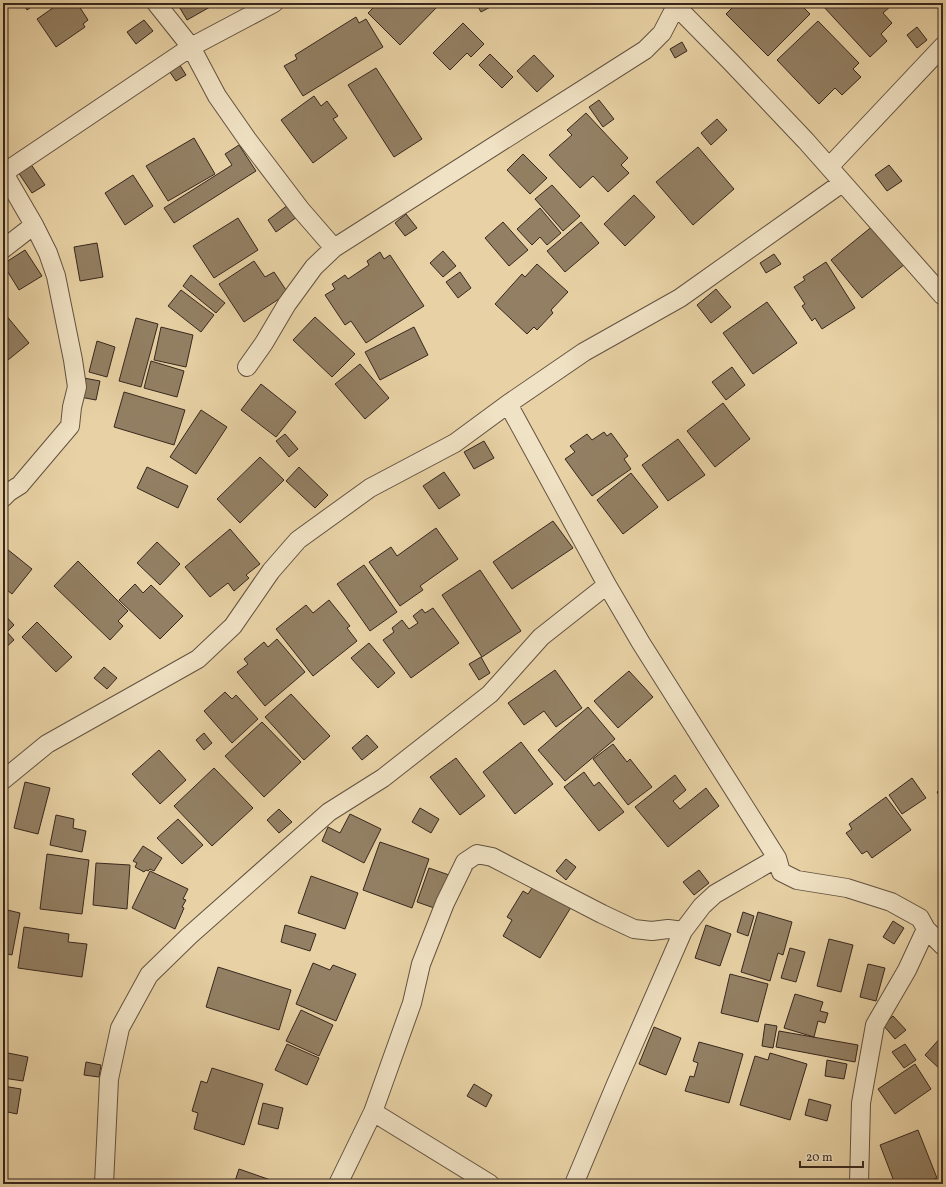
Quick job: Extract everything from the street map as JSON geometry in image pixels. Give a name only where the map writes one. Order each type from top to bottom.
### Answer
[{"type":"street","points":[[156,3],[191,47],[217,96],[247,139],[301,210],[334,248]]},
{"type":"street","points":[[3,498],[20,484],[70,426],[72,407],[77,387],[56,276],[48,254],[34,225],[6,176],[11,168],[191,47],[274,3]]},
{"type":"street","points":[[247,367],[264,343],[287,304],[314,267],[334,248],[645,50],[662,33],[675,5],[806,141],[943,296]]},
{"type":"street","points":[[829,167],[943,46]]},
{"type":"street","points":[[3,780],[47,744],[198,659],[233,626],[271,571],[298,540],[370,488],[455,444],[508,404],[584,352],[680,298],[842,183]]},
{"type":"street","points":[[3,249],[34,225]]},
{"type":"street","points":[[508,404],[607,585],[641,643],[777,858],[781,872],[797,880],[847,888],[891,902],[920,918],[926,929],[943,946]]},
{"type":"street","points":[[104,1184],[109,1079],[120,1028],[148,975],[189,936],[329,812],[383,778],[490,694],[541,637],[607,585]]},
{"type":"street","points":[[338,1184],[373,1112],[412,1003],[421,964],[445,904],[465,862],[477,854],[492,857],[634,929],[652,931],[668,929],[683,931]]},
{"type":"street","points":[[574,1184],[683,931],[702,906],[715,894],[777,858]]},
{"type":"street","points":[[859,1184],[861,1104],[875,1026],[907,970],[926,929]]},
{"type":"street","points":[[373,1112],[490,1184]]},
{"type":"building","points":[[23,3],[37,3],[27,10]]},
{"type":"building","points":[[60,3],[77,3],[88,20],[83,24],[85,27],[56,47],[37,19]]},
{"type":"building","points":[[177,3],[217,3],[187,20]]},
{"type":"building","points":[[378,3],[435,3],[438,6],[400,45],[368,13]]},
{"type":"building","points":[[476,3],[496,3],[496,4],[481,12]]},
{"type":"building","points":[[727,3],[799,3],[810,14],[768,56],[726,14],[732,8]]},
{"type":"building","points":[[826,3],[890,3],[892,5],[883,13],[892,23],[881,34],[887,41],[870,57],[823,6]]},
{"type":"building","points":[[356,17],[359,23],[366,19],[383,47],[303,96],[284,66],[297,59],[295,55]]},
{"type":"building","points":[[144,20],[153,31],[136,44],[127,32]]},
{"type":"building","points":[[818,21],[859,63],[853,69],[861,77],[842,95],[835,88],[819,104],[777,60]]},
{"type":"building","points":[[463,23],[484,44],[471,57],[467,53],[450,70],[433,53]]},
{"type":"building","points":[[917,27],[927,40],[917,48],[907,35]]},
{"type":"building","points":[[682,42],[687,51],[675,58],[670,49]]},
{"type":"building","points":[[490,54],[513,77],[502,88],[479,65]]},
{"type":"building","points":[[534,55],[554,76],[537,92],[517,71]]},
{"type":"building","points":[[176,59],[186,75],[176,81],[165,65]]},
{"type":"building","points":[[376,68],[422,139],[394,157],[348,85]]},
{"type":"building","points":[[314,96],[321,106],[327,101],[338,116],[333,119],[347,138],[313,163],[281,120]]},
{"type":"building","points":[[599,100],[614,119],[603,127],[589,107]]},
{"type":"building","points":[[586,113],[628,158],[621,165],[629,173],[608,192],[593,176],[580,188],[549,155],[572,135],[567,130]]},
{"type":"building","points":[[717,119],[727,130],[711,145],[701,133]]},
{"type":"building","points":[[194,138],[215,174],[168,201],[146,166]]},
{"type":"building","points":[[239,145],[256,171],[174,223],[164,208],[232,165],[225,154]]},
{"type":"building","points":[[698,147],[734,189],[693,225],[656,182]]},
{"type":"building","points":[[523,154],[547,178],[530,194],[507,170]]},
{"type":"building","points":[[30,163],[45,185],[32,193],[18,172]]},
{"type":"building","points":[[889,165],[902,181],[887,191],[875,175]]},
{"type":"building","points":[[133,175],[153,206],[125,225],[105,193]]},
{"type":"building","points":[[552,185],[580,216],[563,231],[535,199]]},
{"type":"building","points":[[634,195],[655,217],[625,246],[604,224]]},
{"type":"building","points":[[288,205],[297,217],[276,232],[268,220]]},
{"type":"building","points":[[540,208],[561,233],[547,245],[540,237],[532,245],[517,229]]},
{"type":"building","points":[[406,214],[417,228],[405,236],[395,223]]},
{"type":"building","points":[[238,218],[258,250],[214,278],[193,246]]},
{"type":"building","points":[[503,222],[528,250],[509,266],[485,238]]},
{"type":"building","points":[[581,222],[599,243],[565,272],[547,251]]},
{"type":"building","points":[[874,225],[905,264],[862,298],[831,260]]},
{"type":"building","points":[[97,243],[103,277],[80,281],[74,247]]},
{"type":"building","points":[[25,250],[42,276],[19,290],[3,264]]},
{"type":"building","points":[[443,251],[456,266],[443,277],[430,263]]},
{"type":"building","points":[[380,252],[384,259],[390,255],[424,306],[366,343],[351,321],[345,325],[325,295],[335,289],[332,284],[345,275],[348,279],[369,265],[367,261]]},
{"type":"building","points":[[774,254],[781,264],[766,273],[760,263]]},
{"type":"building","points":[[254,261],[265,277],[274,272],[288,293],[244,322],[219,284]]},
{"type":"building","points":[[826,262],[855,308],[822,329],[815,318],[812,321],[802,306],[805,304],[794,287],[805,280],[803,277]]},
{"type":"building","points":[[537,264],[568,292],[551,310],[553,313],[537,330],[534,327],[527,334],[495,304],[522,274],[525,277]]},
{"type":"building","points":[[460,272],[471,288],[458,298],[446,282]]},
{"type":"building","points":[[191,275],[225,303],[216,313],[183,286]]},
{"type":"building","points":[[716,289],[731,307],[711,323],[697,305]]},
{"type":"building","points":[[181,290],[214,315],[201,332],[168,306]]},
{"type":"building","points":[[767,302],[797,343],[753,374],[723,333]]},
{"type":"building","points":[[5,314],[29,343],[3,364],[3,316]]},
{"type":"building","points":[[315,317],[355,354],[332,377],[293,340]]},
{"type":"building","points":[[136,318],[158,324],[141,387],[119,381]]},
{"type":"building","points":[[161,327],[193,335],[186,367],[154,360]]},
{"type":"building","points":[[414,327],[428,355],[380,380],[365,352]]},
{"type":"building","points":[[97,341],[115,347],[107,377],[89,372]]},
{"type":"building","points":[[151,361],[184,371],[177,397],[144,388]]},
{"type":"building","points":[[360,364],[389,398],[365,419],[335,384]]},
{"type":"building","points":[[732,367],[745,385],[726,400],[712,382]]},
{"type":"building","points":[[84,378],[100,381],[96,400],[80,397]]},
{"type":"building","points":[[261,384],[296,412],[276,437],[241,410]]},
{"type":"building","points":[[124,392],[185,410],[174,445],[114,427]]},
{"type":"building","points":[[723,403],[750,439],[715,467],[687,431]]},
{"type":"building","points":[[201,410],[227,427],[196,474],[170,457]]},
{"type":"building","points":[[604,432],[607,436],[611,433],[628,456],[624,459],[631,469],[592,496],[565,459],[575,452],[570,446],[587,434],[592,440]]},
{"type":"building","points":[[285,434],[298,449],[289,457],[276,441]]},
{"type":"building","points":[[678,439],[705,475],[668,501],[642,465]]},
{"type":"building","points":[[484,441],[494,458],[474,469],[464,452]]},
{"type":"building","points":[[260,457],[284,480],[240,523],[217,499]]},
{"type":"building","points":[[147,467],[188,486],[178,508],[137,488]]},
{"type":"building","points":[[299,467],[328,495],[315,508],[286,481]]},
{"type":"building","points":[[444,472],[460,495],[439,509],[423,486]]},
{"type":"building","points":[[631,473],[658,507],[623,534],[597,500]]},
{"type":"building","points":[[553,521],[573,548],[512,589],[493,562]]},
{"type":"building","points":[[436,528],[458,559],[420,586],[423,590],[400,606],[369,562],[391,547],[397,556]]},
{"type":"building","points":[[230,529],[260,564],[246,575],[249,578],[234,591],[228,583],[210,597],[185,567]]},
{"type":"building","points":[[157,542],[180,564],[160,585],[137,563]]},
{"type":"building","points":[[7,549],[32,569],[12,594],[3,587],[3,553]]},
{"type":"building","points":[[78,561],[128,611],[118,621],[123,626],[110,640],[54,586]]},
{"type":"building","points":[[364,565],[397,612],[370,631],[337,584]]},
{"type":"building","points":[[480,570],[521,631],[482,657],[442,595]]},
{"type":"building","points":[[135,584],[143,593],[151,585],[183,616],[160,639],[119,600]]},
{"type":"building","points":[[329,600],[350,626],[347,628],[357,641],[313,676],[276,629],[306,605],[313,613]]},
{"type":"building","points":[[433,608],[459,643],[411,678],[383,640],[394,632],[392,628],[402,620],[409,629],[418,623],[413,616],[422,609],[425,613]]},
{"type":"building","points":[[3,613],[14,625],[7,632],[14,640],[3,650]]},
{"type":"building","points":[[37,622],[72,657],[56,672],[22,637]]},
{"type":"building","points":[[277,639],[305,672],[265,706],[237,672],[248,664],[244,659],[264,642],[268,647]]},
{"type":"building","points":[[369,643],[395,673],[378,688],[351,658]]},
{"type":"building","points":[[481,657],[490,673],[479,680],[469,664]]},
{"type":"building","points":[[104,667],[117,678],[107,689],[94,678]]},
{"type":"building","points":[[555,670],[582,708],[556,727],[544,711],[524,725],[508,703]]},
{"type":"building","points":[[629,671],[653,697],[618,728],[594,701]]},
{"type":"building","points":[[225,692],[232,699],[236,695],[258,719],[232,743],[204,711]]},
{"type":"building","points":[[291,694],[330,736],[304,760],[265,717]]},
{"type":"building","points":[[588,707],[615,739],[565,781],[538,750]]},
{"type":"building","points":[[262,722],[301,762],[264,797],[225,756]]},
{"type":"building","points":[[204,733],[212,743],[204,750],[196,740]]},
{"type":"building","points":[[367,735],[378,747],[362,760],[352,748]]},
{"type":"building","points":[[521,742],[553,784],[515,814],[483,772]]},
{"type":"building","points":[[613,744],[627,762],[630,759],[652,787],[628,805],[593,759]]},
{"type":"building","points":[[159,750],[186,780],[160,804],[132,774]]},
{"type":"building","points":[[456,758],[485,796],[460,815],[430,777]]},
{"type":"building","points":[[214,768],[253,808],[212,846],[174,806]]},
{"type":"building","points":[[584,772],[594,786],[599,782],[624,812],[599,831],[564,787]]},
{"type":"building","points":[[675,775],[686,790],[673,801],[680,809],[706,788],[719,806],[668,847],[635,807]]},
{"type":"building","points":[[912,778],[926,798],[902,814],[889,795]]},
{"type":"building","points":[[25,782],[50,788],[38,834],[14,828]]},
{"type":"building","points":[[943,788],[943,801],[937,792]]},
{"type":"building","points":[[886,797],[911,830],[872,858],[867,851],[862,854],[846,833],[852,829],[849,824]]},
{"type":"building","points":[[420,808],[439,819],[431,833],[412,822]]},
{"type":"building","points":[[279,809],[292,822],[279,833],[267,820]]},
{"type":"building","points":[[350,814],[381,829],[364,863],[322,841],[328,827],[340,833]]},
{"type":"building","points":[[56,815],[74,819],[73,828],[86,831],[82,852],[50,845]]},
{"type":"building","points":[[178,819],[203,845],[182,864],[157,838]]},
{"type":"building","points":[[380,842],[429,859],[412,908],[363,890]]},
{"type":"building","points":[[143,846],[162,858],[154,871],[150,869],[144,872],[135,867],[137,863],[133,861]]},
{"type":"building","points":[[47,854],[89,860],[82,914],[40,909]]},
{"type":"building","points":[[566,859],[576,867],[566,880],[556,871]]},
{"type":"building","points":[[96,863],[130,865],[127,909],[93,905]]},
{"type":"building","points":[[429,868],[452,876],[440,910],[417,902]]},
{"type":"building","points":[[699,870],[709,883],[694,895],[683,882]]},
{"type":"building","points":[[150,871],[188,889],[183,899],[186,900],[182,907],[184,908],[175,929],[132,908]]},
{"type":"building","points":[[311,876],[358,893],[345,929],[298,913]]},
{"type":"building","points":[[536,882],[573,904],[540,958],[503,936],[512,920],[507,917],[523,891],[528,894]]},
{"type":"building","points":[[3,909],[20,913],[12,955],[3,953]]},
{"type":"building","points":[[743,912],[754,916],[748,936],[737,932]]},
{"type":"building","points":[[758,912],[792,922],[783,955],[778,953],[770,981],[741,972]]},
{"type":"building","points":[[893,921],[904,928],[894,944],[883,937]]},
{"type":"building","points":[[285,925],[316,934],[310,951],[281,942]]},
{"type":"building","points":[[706,925],[731,934],[720,966],[695,958]]},
{"type":"building","points":[[24,927],[69,934],[68,942],[87,944],[82,977],[18,968]]},
{"type":"building","points":[[829,939],[853,945],[841,992],[817,986]]},
{"type":"building","points":[[790,948],[805,952],[796,982],[781,978]]},
{"type":"building","points":[[313,963],[330,970],[333,965],[356,974],[336,1021],[296,1004]]},
{"type":"building","points":[[868,964],[885,968],[876,1001],[860,997]]},
{"type":"building","points":[[218,967],[291,990],[279,1030],[206,1007]]},
{"type":"building","points":[[730,974],[768,984],[758,1022],[721,1013]]},
{"type":"building","points":[[795,994],[823,1002],[820,1011],[828,1013],[825,1023],[818,1021],[814,1037],[784,1028]]},
{"type":"building","points":[[301,1010],[333,1025],[319,1056],[286,1041]]},
{"type":"building","points":[[893,1016],[906,1030],[895,1039],[883,1025]]},
{"type":"building","points":[[765,1024],[777,1026],[773,1048],[762,1046]]},
{"type":"building","points":[[654,1027],[681,1038],[666,1075],[639,1064]]},
{"type":"building","points":[[779,1031],[858,1045],[855,1062],[776,1047]]},
{"type":"building","points":[[943,1035],[943,1072],[925,1055]]},
{"type":"building","points":[[699,1042],[743,1054],[729,1103],[685,1091],[690,1076],[694,1077],[698,1063],[693,1061]]},
{"type":"building","points":[[287,1044],[319,1058],[307,1085],[275,1070]]},
{"type":"building","points":[[905,1044],[916,1060],[904,1068],[892,1052]]},
{"type":"building","points":[[3,1052],[28,1057],[23,1081],[3,1078]]},
{"type":"building","points":[[770,1053],[807,1064],[790,1120],[740,1105],[755,1056],[768,1060]]},
{"type":"building","points":[[827,1060],[847,1064],[844,1079],[825,1076]]},
{"type":"building","points":[[86,1062],[101,1065],[99,1077],[84,1075]]},
{"type":"building","points":[[915,1064],[931,1089],[895,1114],[878,1089]]},
{"type":"building","points":[[212,1068],[263,1084],[244,1145],[194,1129],[198,1113],[192,1111],[201,1081],[207,1083]]},
{"type":"building","points":[[474,1084],[492,1095],[486,1107],[467,1096]]},
{"type":"building","points":[[3,1086],[21,1089],[17,1114],[3,1111]]},
{"type":"building","points":[[809,1099],[831,1105],[827,1121],[805,1115]]},
{"type":"building","points":[[263,1103],[283,1108],[278,1129],[258,1124]]},
{"type":"building","points":[[918,1130],[937,1178],[921,1184],[895,1184],[880,1145]]},
{"type":"building","points":[[239,1169],[282,1184],[234,1184]]}]
